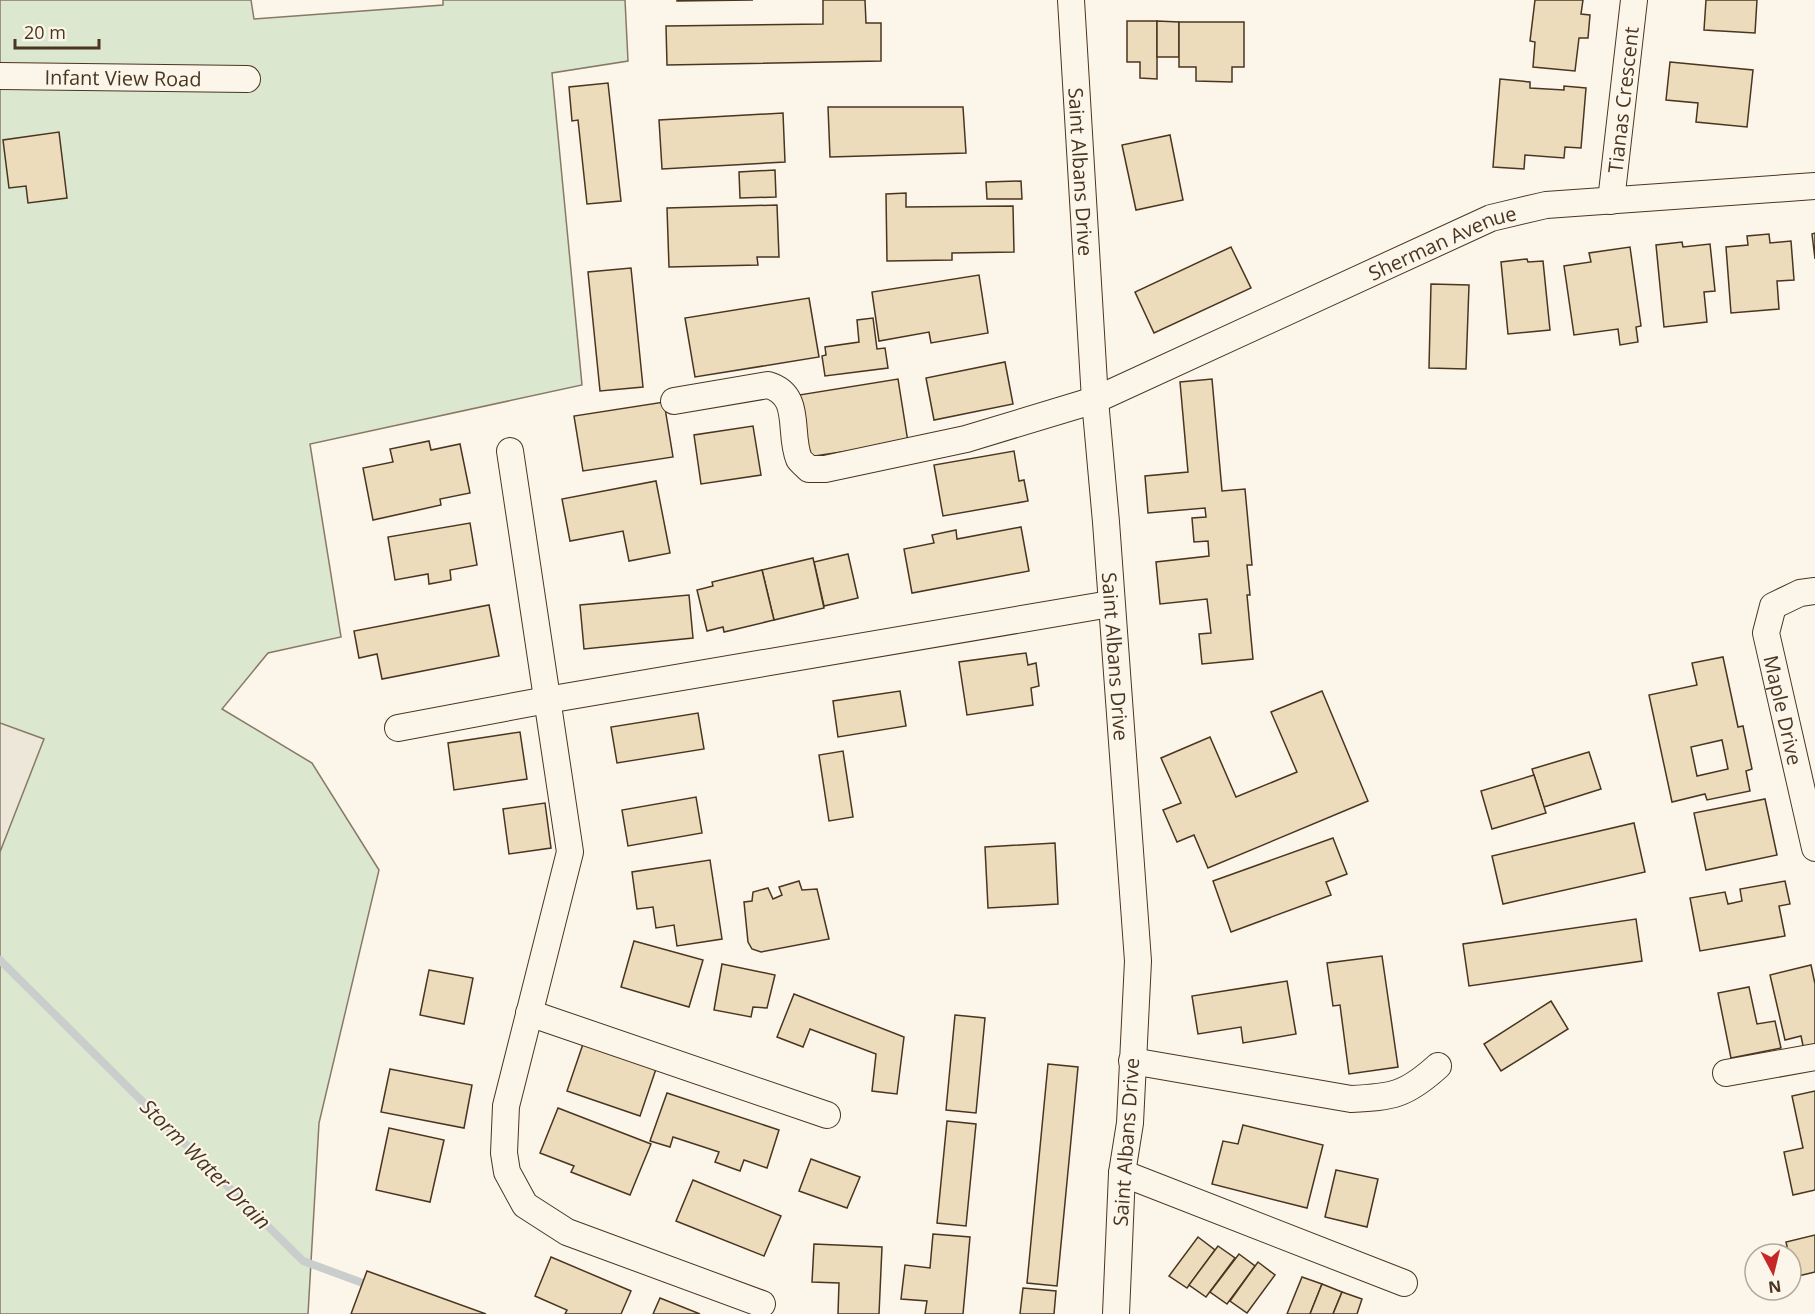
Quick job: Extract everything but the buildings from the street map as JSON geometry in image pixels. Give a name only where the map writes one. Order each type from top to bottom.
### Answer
[{"type":"street","name":"Saint Albans Drive","points":[[1071,0],[1095,400],[1138,961],[1130,1123],[1122,1173],[1116,1314]]},
{"type":"street","name":"Tianas Crescent","points":[[1611,201],[1634,0]]},
{"type":"street","name":"Infant View Road","points":[[0,76],[247,79]]},
{"type":"street","name":"Sherman Avenue","points":[[674,401],[768,385],[779,388],[790,404],[800,459],[809,469],[825,469],[966,439],[1095,400],[1491,218],[1546,205],[1815,186]]},
{"type":"street","points":[[510,451],[570,852],[506,1106],[503,1131],[507,1172],[525,1205],[567,1232],[762,1304]]},
{"type":"street","name":"Maple Drive","points":[[1815,591],[1800,593],[1773,606],[1766,633],[1815,848]]},
{"type":"street","points":[[398,728],[547,700],[1110,604]]},
{"type":"street","points":[[530,1012],[827,1115]]},
{"type":"street","points":[[1726,1073],[1815,1057]]},
{"type":"street","points":[[1132,1060],[1351,1099],[1384,1097],[1415,1087],[1438,1066]]},
{"type":"street","points":[[1122,1173],[1404,1283]]},
{"type":"green space","points":[[0,0],[251,0],[254,19],[443,5],[443,0],[625,0],[628,61],[552,73],[582,385],[310,444],[341,637],[268,653],[222,709],[312,763],[379,870],[319,1123],[308,1314],[0,1314]]},
{"type":"shaded area","points":[[0,723],[44,739],[0,852]]},
{"type":"waterway","name":"Storm Water Drain","points":[[0,960],[303,1261],[371,1286]]}]
